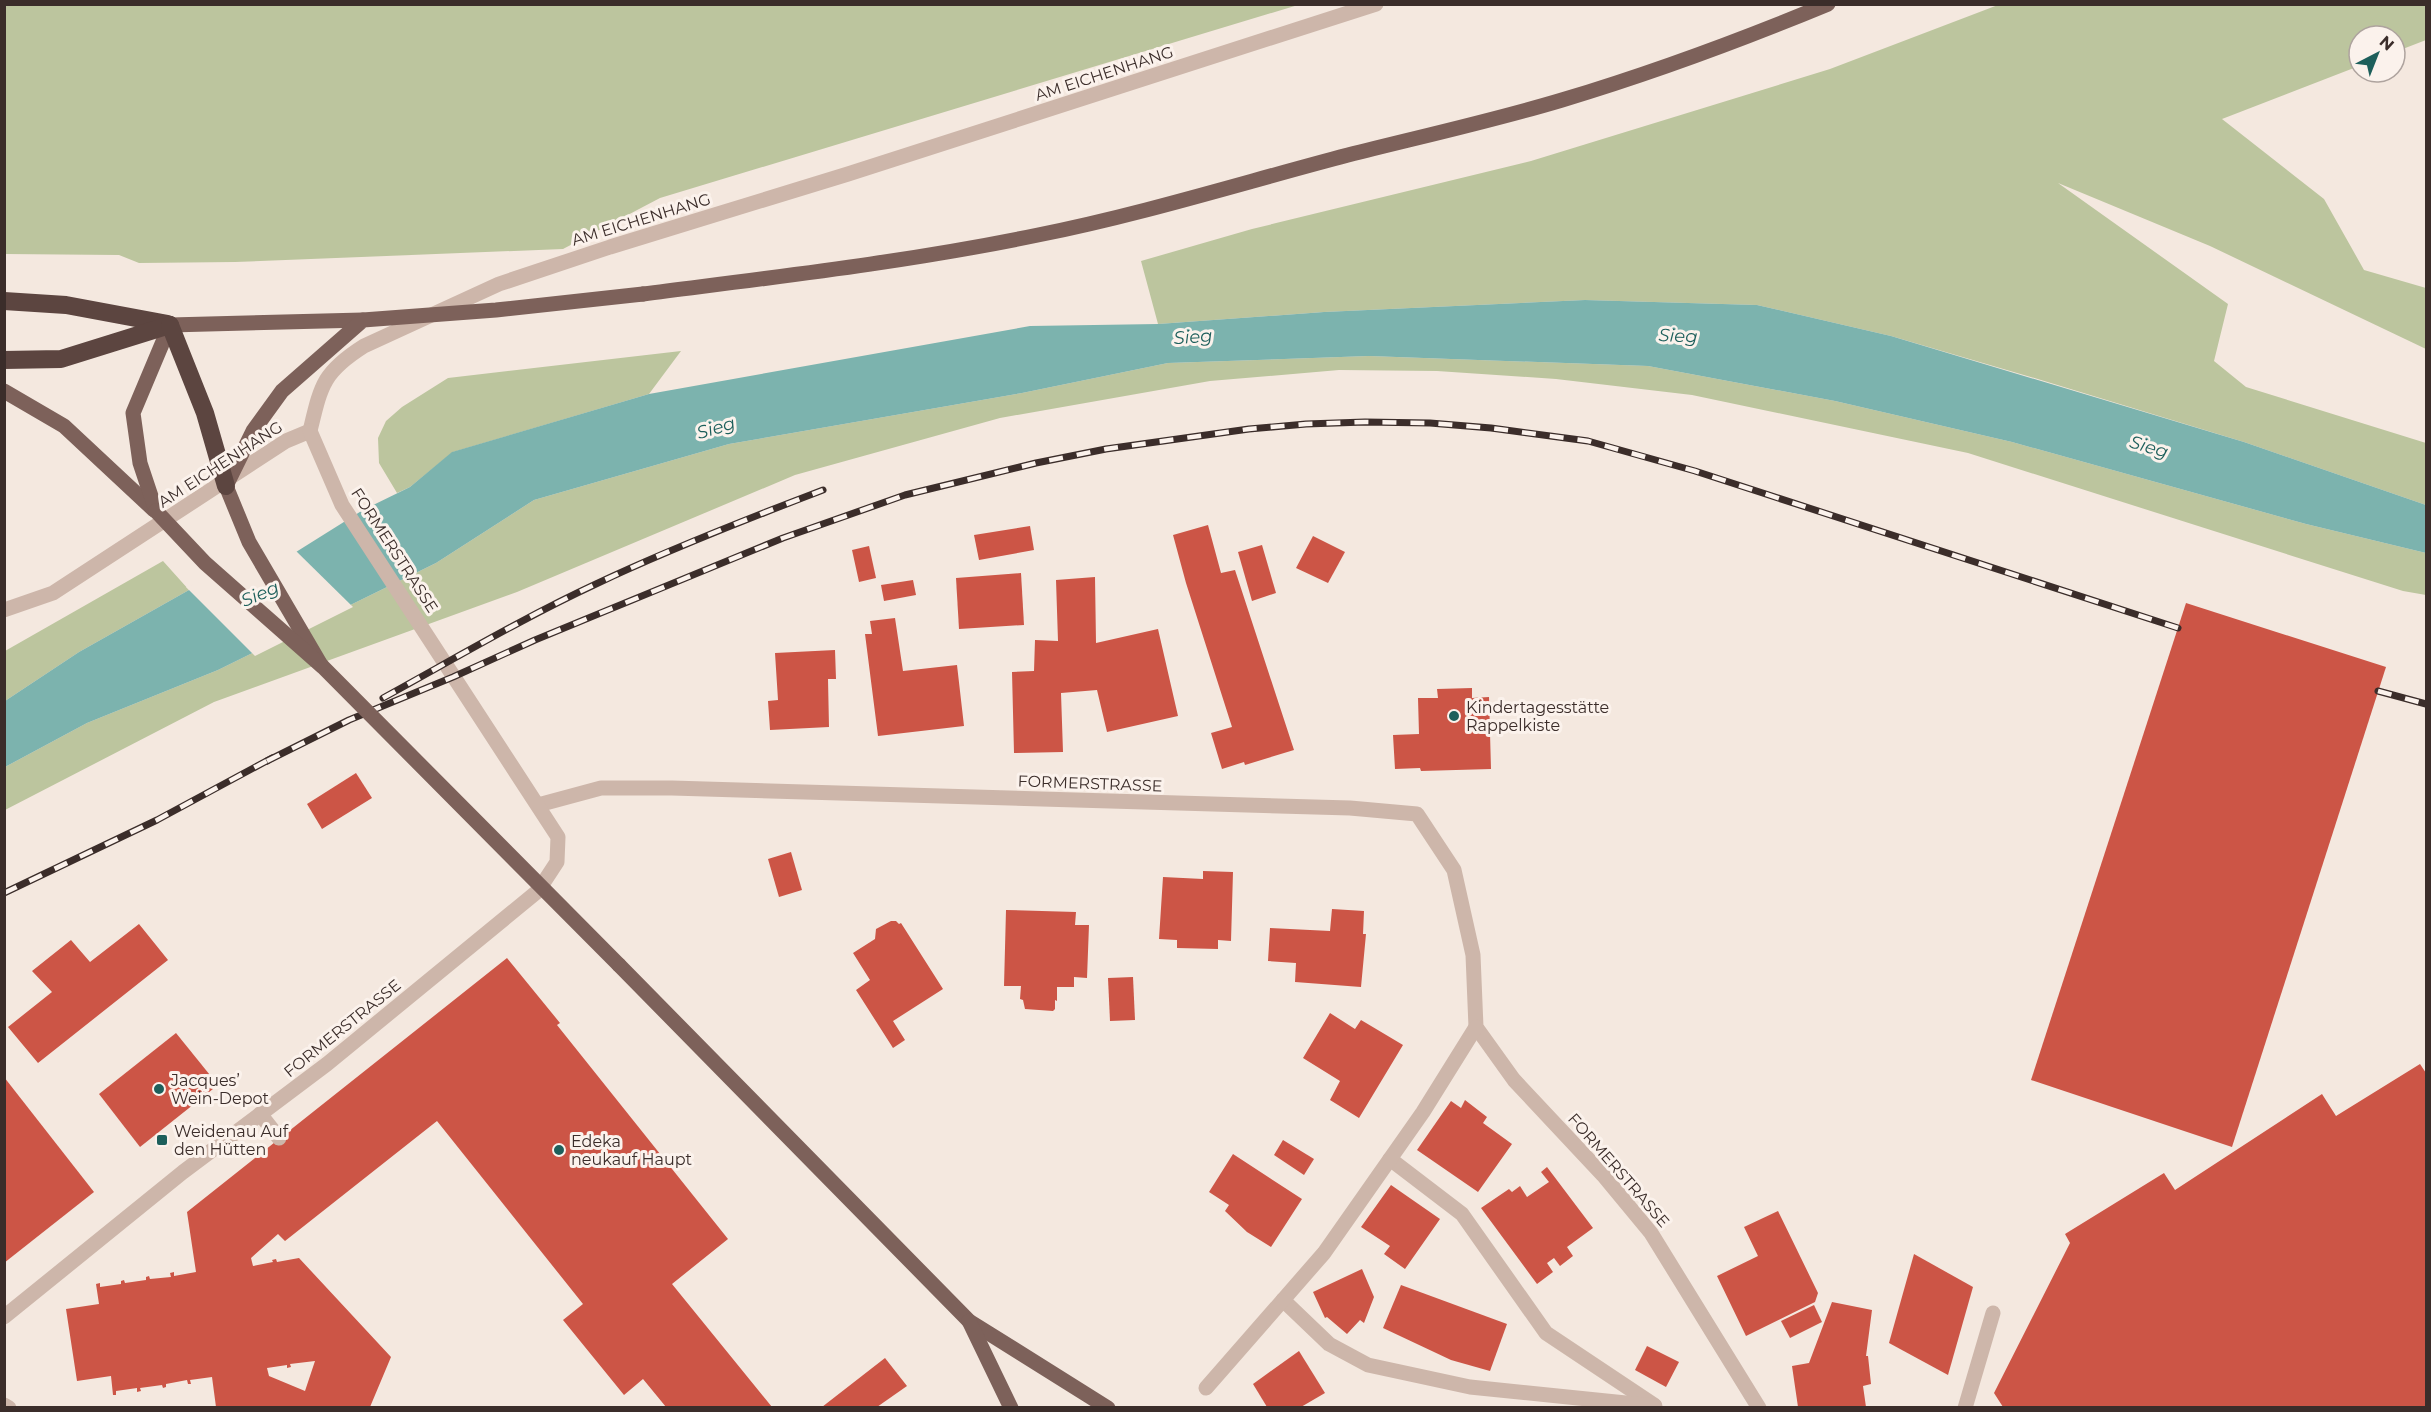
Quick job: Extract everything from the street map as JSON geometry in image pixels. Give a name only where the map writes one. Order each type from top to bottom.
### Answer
[{"type":"highway","points":[[4,301],[66,305],[170,325]]},
{"type":"highway","points":[[4,360],[62,359],[170,325]]},
{"type":"highway","points":[[170,325],[205,413],[226,486]]},
{"type":"main road","points":[[156,511],[140,463],[133,412],[170,325],[363,320],[496,310],[795,276],[1038,235],[1105,220],[1562,100],[1679,61],[1828,4]]},
{"type":"main road","points":[[323,667],[249,542],[226,486],[253,431],[282,390],[363,320]]},
{"type":"main road","points":[[4,391],[64,426],[156,511],[205,563],[323,667],[969,1321],[1088,1401],[1108,1407]]},
{"type":"main road","points":[[969,1321],[1011,1407]]},
{"type":"street","name":"AM EICHENHANG","points":[[4,610],[53,594],[286,441],[310,431],[319,393],[329,373],[343,359],[364,346],[499,284],[1376,4]]},
{"type":"street","name":"FORMERSTRASSE","points":[[4,1317],[183,1172],[327,1064],[538,891],[557,862],[558,837],[342,505],[310,431]]},
{"type":"street","name":"FORMERSTRASSE","points":[[538,805],[600,789],[672,788],[1350,808],[1417,814],[1454,870],[1473,955],[1476,1027],[1514,1080],[1603,1175],[1652,1233],[1759,1407]]},
{"type":"street","points":[[1206,1388],[1324,1254],[1423,1112],[1476,1027]]},
{"type":"street","points":[[260,1114],[279,1138]]},
{"type":"street","points":[[1390,1159],[1462,1214],[1546,1333],[1659,1407]]},
{"type":"street","points":[[1283,1300],[1329,1344],[1368,1365],[1470,1387],[1659,1407]]},
{"type":"street","points":[[1965,1407],[1994,1313]]},
{"type":"street","points":[[4,1405],[9,1407]]},
{"type":"green space","points":[[5,4],[1298,5],[660,198],[563,249],[235,262],[139,263],[119,255],[5,254]]},
{"type":"green space","points":[[1998,5],[2426,5],[2426,40],[2407,47],[2407,24],[2347,24],[2347,71],[2222,119],[2324,199],[2364,270],[2426,288],[2426,349],[2210,246],[2058,183],[2228,304],[2214,361],[2246,387],[2426,443],[2426,505],[2244,442],[2041,380],[1891,336],[1757,305],[1585,300],[1324,312],[1158,324],[1141,261],[1252,229],[1531,161],[1830,69]]},
{"type":"green space","points":[[681,351],[649,394],[453,452],[410,487],[397,493],[379,463],[378,438],[386,421],[402,407],[448,378]]},
{"type":"green space","points":[[1369,356],[1648,366],[1835,401],[2012,442],[2306,524],[2426,553],[2426,595],[2403,591],[1968,453],[1692,395],[1556,379],[1437,371],[1339,370],[1210,381],[1000,418],[795,475],[517,592],[214,702],[5,810],[5,767],[87,723],[218,670],[436,563],[534,500],[729,444],[1022,393],[1168,363]]},
{"type":"green space","points":[[163,561],[189,590],[79,652],[5,701],[5,651]]},
{"type":"water","name":"Sieg","points":[[1585,300],[1757,305],[1891,336],[2244,442],[2426,505],[2426,553],[2306,524],[2012,442],[1835,401],[1648,366],[1369,356],[1168,363],[1022,393],[729,444],[534,500],[436,563],[218,670],[87,723],[5,767],[5,701],[79,652],[189,590],[296,552],[363,510],[410,487],[452,452],[649,394],[1030,326],[1158,324],[1324,312]]},
{"type":"pier","points":[[294,549],[353,607],[255,656],[186,587]]},
{"type":"building","points":[[1208,525],[1221,573],[1235,570],[1294,750],[1245,765],[1244,762],[1222,769],[1211,733],[1232,727],[1173,535]]},
{"type":"building","points":[[1030,526],[1034,550],[979,560],[974,535]]},
{"type":"building","points":[[1313,536],[1345,552],[1328,583],[1296,568]]},
{"type":"building","points":[[1262,545],[1276,593],[1252,601],[1238,552]]},
{"type":"building","points":[[869,546],[876,578],[859,582],[852,550]]},
{"type":"building","points":[[1021,573],[1024,625],[959,629],[956,578]]},
{"type":"building","points":[[1095,577],[1096,643],[1158,629],[1178,716],[1107,732],[1097,690],[1061,693],[1063,752],[1014,753],[1012,672],[1034,671],[1035,640],[1058,641],[1056,580]]},
{"type":"building","points":[[913,580],[916,595],[884,601],[881,585]]},
{"type":"building","points":[[2186,603],[2386,667],[2232,1147],[2031,1080]]},
{"type":"building","points":[[895,618],[903,671],[957,665],[964,726],[878,736],[865,634],[872,634],[870,621]]},
{"type":"building","points":[[835,650],[836,679],[828,679],[829,727],[770,730],[768,701],[778,700],[775,653]]},
{"type":"building","name":"Kindertagesstätte Rappelkiste","points":[[1472,688],[1472,698],[1489,697],[1491,769],[1421,771],[1420,768],[1395,769],[1393,735],[1419,734],[1418,698],[1438,698],[1437,689]]},
{"type":"building","points":[[356,773],[372,798],[322,829],[307,804]]},
{"type":"building","points":[[791,852],[802,890],[779,897],[768,859]]},
{"type":"building","points":[[1203,871],[1233,872],[1231,941],[1218,940],[1218,949],[1177,948],[1177,940],[1159,939],[1163,877],[1203,879]]},
{"type":"building","points":[[1332,909],[1364,911],[1363,934],[1366,934],[1361,987],[1295,982],[1296,963],[1268,961],[1270,928],[1330,931]]},
{"type":"building","points":[[1006,910],[1076,912],[1075,925],[1089,925],[1087,978],[1074,977],[1074,987],[1057,987],[1057,1001],[1055,1000],[1053,1011],[1025,1009],[1023,1000],[1020,999],[1021,986],[1004,986]]},
{"type":"building","points":[[891,921],[901,923],[943,989],[893,1021],[905,1040],[893,1048],[856,990],[870,980],[853,953],[875,939],[876,929]]},
{"type":"building","points":[[139,924],[168,960],[38,1063],[8,1027],[52,992],[32,971],[71,940],[90,962]]},
{"type":"building","points":[[507,958],[560,1023],[557,1025],[728,1239],[672,1284],[772,1407],[666,1407],[643,1379],[624,1395],[563,1320],[583,1304],[437,1121],[285,1241],[278,1234],[251,1258],[253,1266],[273,1262],[272,1260],[276,1259],[277,1262],[299,1258],[391,1357],[370,1407],[216,1407],[212,1377],[190,1380],[191,1384],[188,1384],[187,1380],[166,1384],[163,1388],[162,1385],[140,1388],[141,1391],[137,1392],[137,1388],[116,1391],[116,1395],[113,1395],[111,1376],[77,1381],[66,1309],[99,1304],[96,1284],[100,1283],[100,1287],[121,1284],[124,1280],[125,1283],[146,1280],[149,1276],[150,1279],[171,1277],[170,1273],[174,1272],[174,1276],[196,1272],[187,1212]],"holes":[[[315,1361],[305,1391],[269,1376],[267,1368],[287,1365],[287,1368],[291,1367],[290,1364]]]},
{"type":"building","points":[[1133,977],[1135,1020],[1110,1021],[1108,978]]},
{"type":"building","points":[[1330,1013],[1355,1029],[1361,1020],[1403,1045],[1359,1118],[1330,1100],[1340,1081],[1303,1058]]},
{"type":"building","name":"Jacques’ Wein-Depot","points":[[176,1033],[218,1085],[140,1147],[99,1094]]},
{"type":"building","points":[[2420,1064],[2426,1073],[2426,1407],[2003,1407],[1994,1393],[2070,1243],[2065,1234],[2164,1173],[2175,1190],[2322,1094],[2336,1116]]},
{"type":"building","points":[[4,1077],[94,1192],[4,1263]]},
{"type":"building","points":[[1465,1100],[1487,1117],[1483,1123],[1512,1144],[1478,1192],[1417,1150],[1451,1101],[1461,1108]]},
{"type":"building","points":[[1283,1140],[1314,1159],[1304,1175],[1274,1155]]},
{"type":"building","points":[[1233,1154],[1302,1199],[1271,1247],[1247,1232],[1225,1211],[1229,1205],[1209,1192]]},
{"type":"building","points":[[1547,1167],[1593,1228],[1567,1247],[1573,1256],[1560,1266],[1554,1258],[1547,1263],[1553,1272],[1537,1284],[1481,1208],[1509,1189],[1512,1192],[1520,1186],[1527,1197],[1549,1182],[1541,1172]]},
{"type":"building","points":[[1391,1185],[1440,1219],[1405,1269],[1384,1254],[1390,1246],[1361,1227]]},
{"type":"building","points":[[1778,1211],[1818,1293],[1815,1302],[1746,1336],[1717,1276],[1758,1256],[1744,1227]]},
{"type":"building","points":[[1914,1254],[1973,1287],[1948,1375],[1889,1343]]},
{"type":"building","points":[[1362,1269],[1374,1297],[1364,1323],[1360,1320],[1347,1334],[1327,1317],[1325,1318],[1313,1292]]},
{"type":"building","points":[[1401,1285],[1507,1324],[1490,1371],[1451,1360],[1383,1328]]},
{"type":"building","points":[[1832,1302],[1872,1310],[1866,1356],[1868,1356],[1871,1384],[1863,1386],[1866,1407],[1798,1407],[1792,1366],[1809,1363]]},
{"type":"building","points":[[1814,1305],[1822,1322],[1790,1338],[1781,1321]]},
{"type":"building","points":[[1647,1346],[1679,1362],[1666,1387],[1635,1370]]},
{"type":"building","points":[[1299,1351],[1325,1393],[1301,1407],[1267,1407],[1253,1384]]},
{"type":"building","points":[[885,1358],[907,1386],[877,1407],[822,1407]]},
{"type":"railway","points":[[267,761],[349,720],[535,640],[783,538],[905,495],[1036,463],[1106,449],[1249,429],[1306,424],[1430,423],[1491,428],[1588,441],[1695,471],[2178,628]]},
{"type":"railway","points":[[383,698],[515,625],[596,584],[737,523],[823,490]]},
{"type":"railway","points":[[2378,691],[2426,704]]},
{"type":"railway","points":[[4,893],[157,820],[272,758]]},
{"type":"place","name":"Kindertagesstätte Rappelkiste","points":[[1454,716]]},
{"type":"place","name":"Jacques’ Wein-Depot","points":[[159,1089]]},
{"type":"place","name":"Weidenau Auf den Hütten","points":[[162,1140]]},
{"type":"place","name":"Edeka neukauf Haupt","points":[[559,1150]]}]
